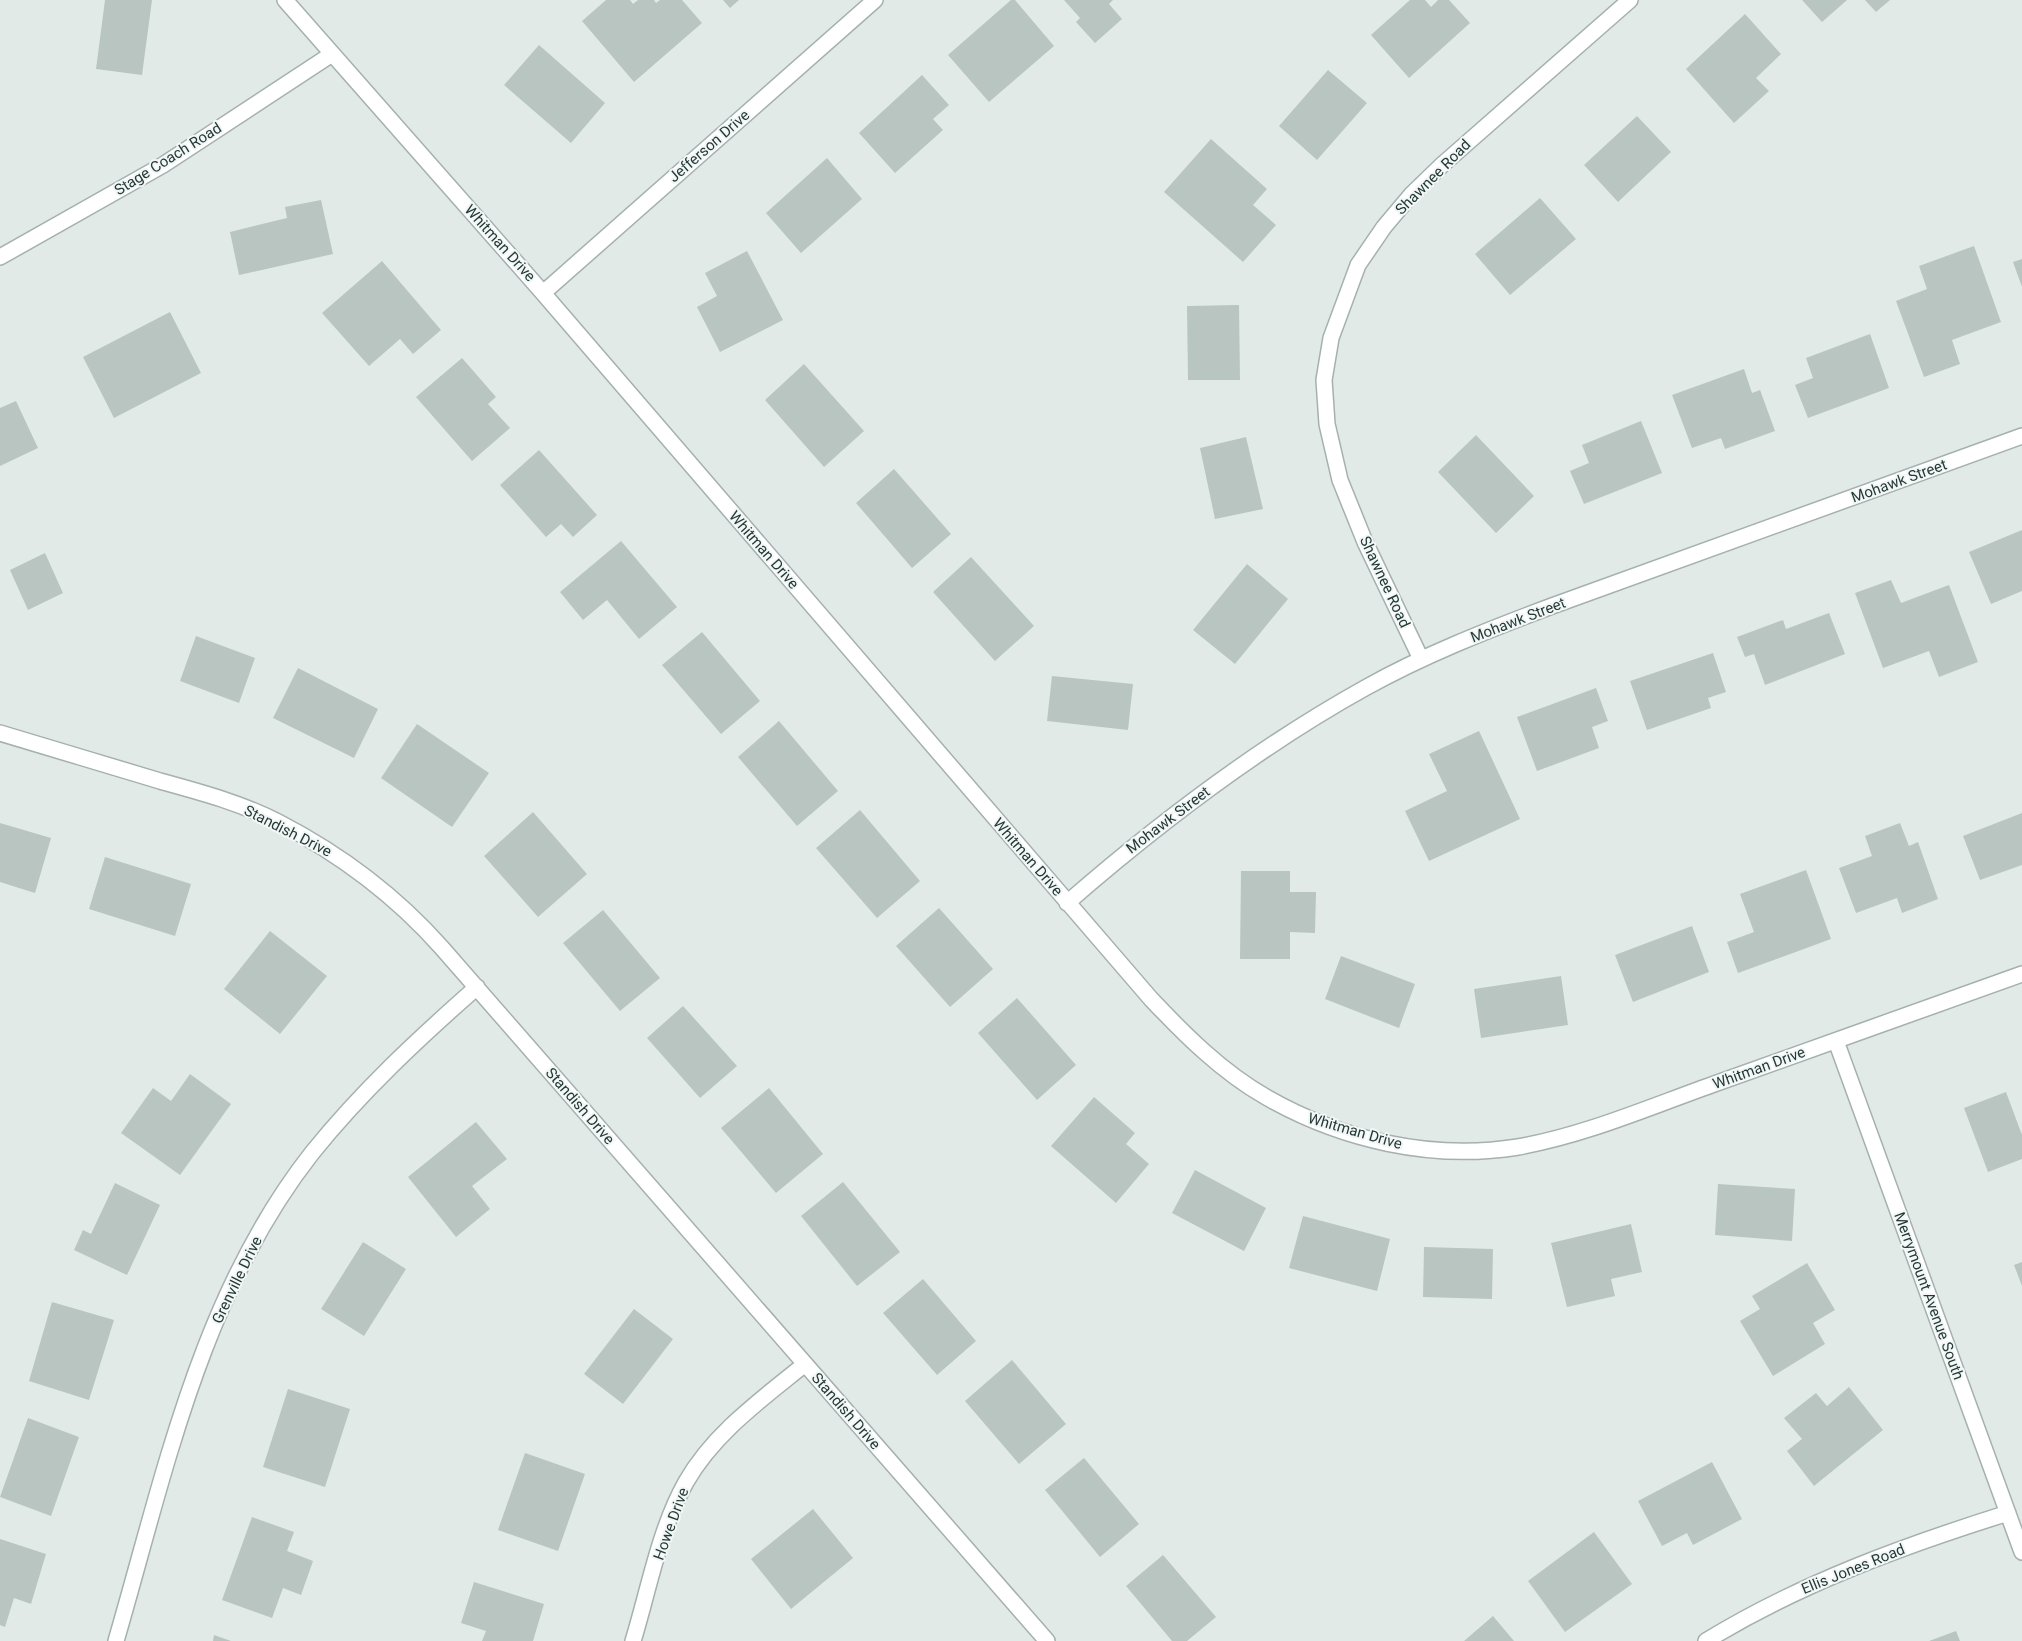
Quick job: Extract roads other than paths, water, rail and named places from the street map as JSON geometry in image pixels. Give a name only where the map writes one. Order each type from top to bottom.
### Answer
[{"type":"street","name":"Whitman Drive","points":[[285,0],[544,293],[1067,903],[1176,1026],[1225,1069],[1265,1096],[1308,1119],[1388,1143],[1432,1151],[1474,1152],[1518,1146],[1603,1124],[2022,974]]},
{"type":"street","name":"Jefferson Drive","points":[[544,293],[875,0]]},
{"type":"street","name":"Shawnee Road","points":[[1421,659],[1365,542],[1340,480],[1328,424],[1324,380],[1332,338],[1340,310],[1358,265],[1384,227],[1411,195],[1442,165],[1630,0]]},
{"type":"street","name":"Stage Coach Road","points":[[0,257],[164,165],[332,54]]},
{"type":"street","name":"Mohawk Street","points":[[1067,903],[1136,843],[1256,755],[1366,688],[1421,659],[1543,609],[2022,436]]},
{"type":"street","name":"Standish Drive","points":[[0,734],[218,798],[277,821],[332,852],[378,886],[423,926],[1047,1641]]},
{"type":"street","name":"Grenville Drive","points":[[116,1641],[202,1353],[239,1270],[263,1226],[312,1154],[383,1073],[476,987]]},
{"type":"street","name":"Merrymount Avenue South","points":[[1836,1040],[2022,1552]]},
{"type":"street","name":"Howe Drive","points":[[633,1641],[673,1511],[686,1482],[705,1454],[730,1427],[805,1364]]},
{"type":"street","name":"Ellis Jones Road","points":[[1706,1641],[1735,1624],[1831,1576],[1929,1538],[2008,1513]]}]
